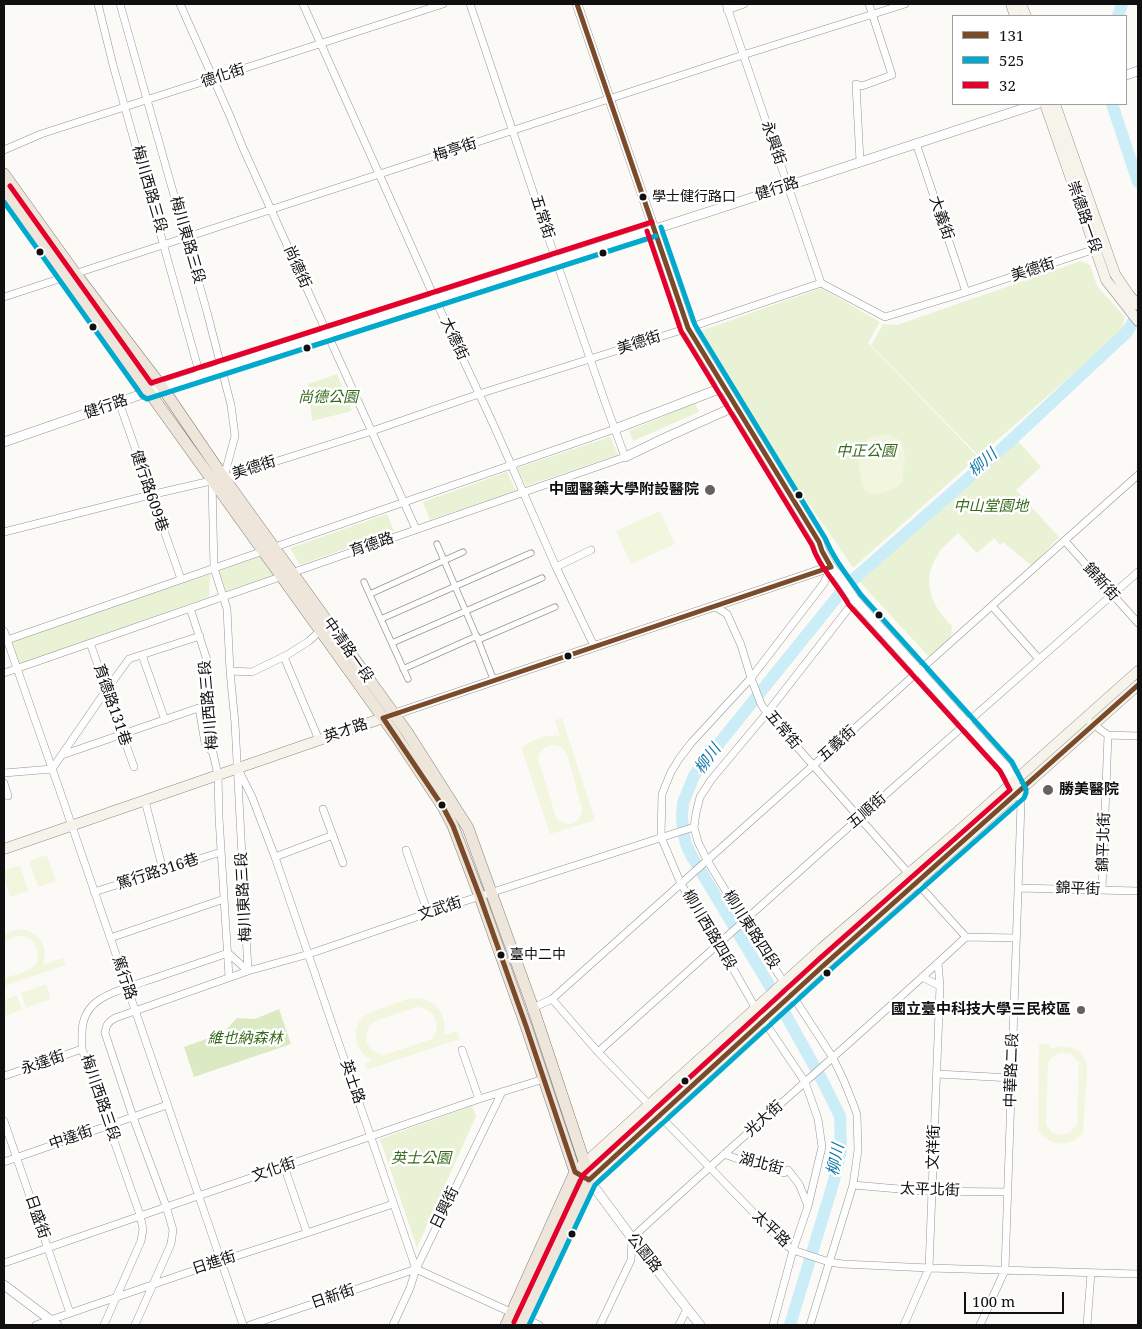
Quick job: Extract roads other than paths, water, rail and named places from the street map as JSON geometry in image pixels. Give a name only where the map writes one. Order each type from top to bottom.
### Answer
[{"type":"main road","name":"崇德路一段","points":[[1045,105],[1100,248],[1115,274],[1138,305]]},
{"type":"main road","name":"崇德路一段","points":[[1055,105],[1100,248],[1106,280],[1138,321]]},
{"type":"main road","name":"中清路一段","points":[[4,174],[148,392],[218,479],[388,716]]},
{"type":"main road","name":"中清路一段","points":[[4,190],[162,387],[218,479]]},
{"type":"main road","name":"中清路一段","points":[[287,575],[320,631],[388,716],[407,732],[468,828],[485,895],[575,1172]]},
{"type":"main road","points":[[506,1325],[575,1172],[822,948],[964,826],[1138,671]]},
{"type":"main road","points":[[523,1322],[589,1180],[1138,685]]},
{"type":"main road","name":"英才路","points":[[4,849],[388,716]]},
{"type":"main road","name":"中清路一段","points":[[485,895],[533,1008],[589,1180]]},
{"type":"main road","points":[[575,1172],[589,1180]]},
{"type":"street","name":"梅川西路三段","points":[[98,4],[200,375]]},
{"type":"street","name":"梅川東路三段","points":[[120,4],[231,405],[235,436],[218,479],[214,568],[227,609],[238,768],[248,972]]},
{"type":"street","name":"尚德街","points":[[180,4],[243,148],[416,529]]},
{"type":"street","name":"大德街","points":[[303,4],[556,567],[594,646]]},
{"type":"street","name":"德化街","points":[[4,150],[41,134],[443,4]]},
{"type":"street","name":"五常街","points":[[470,4],[556,260],[625,457]]},
{"type":"street","points":[[577,4],[688,328],[818,541],[831,567],[853,596],[1006,767],[1014,781]]},
{"type":"street","points":[[726,7],[744,4]]},
{"type":"street","points":[[860,161],[856,84],[862,86],[892,75],[869,4]]},
{"type":"street","name":"梅亭街","points":[[4,297],[513,130],[906,4]]},
{"type":"street","name":"永興街","points":[[726,7],[821,283]]},
{"type":"street","name":"健行路","points":[[4,442],[162,387],[1034,105]]},
{"type":"street","name":"大義街","points":[[916,144],[966,292]]},
{"type":"street","name":"美德街","points":[[4,532],[218,479],[372,431],[479,394],[688,328],[821,283],[885,317],[1100,248]]},
{"type":"street","name":"育德路","points":[[5,640],[615,429],[724,387]]},
{"type":"street","name":"健行路609巷","points":[[119,402],[181,580]]},
{"type":"street","name":"育德路","points":[[4,673],[625,457],[736,406]]},
{"type":"street","name":"五義街","points":[[533,1008],[552,999],[1138,475]]},
{"type":"street","name":"錦新街","points":[[1064,541],[1138,623]]},
{"type":"street","points":[[437,544],[494,680]]},
{"type":"street","points":[[556,567],[591,550]]},
{"type":"street","points":[[370,594],[463,552]]},
{"type":"street","points":[[381,620],[531,553]]},
{"type":"street","name":"英才路","points":[[388,716],[831,567]]},
{"type":"street","name":"柳川西路四段","points":[[773,1325],[793,1250],[808,1206],[822,1147],[818,1119],[808,1080],[756,1009],[721,942],[682,882],[661,837],[662,794],[671,772],[679,759],[692,742],[752,681],[824,583],[831,567]]},
{"type":"street","name":"五順街","points":[[598,1052],[860,817],[1138,572]]},
{"type":"street","points":[[392,643],[542,578]]},
{"type":"street","points":[[364,582],[408,679]]},
{"type":"street","points":[[694,827],[700,797],[711,780],[767,713],[853,596]]},
{"type":"street","name":"五常街","points":[[714,606],[727,614],[741,645],[761,704],[767,713],[812,766],[860,817],[908,874],[966,937]]},
{"type":"street","points":[[992,606],[1039,659]]},
{"type":"street","points":[[404,669],[555,607]]},
{"type":"street","name":"梅川西路三段","points":[[190,608],[207,660],[213,753],[218,775],[229,977]]},
{"type":"street","name":"篤行路","points":[[4,631],[5,640],[72,826],[243,1325]]},
{"type":"street","points":[[230,671],[252,672],[284,657],[309,641],[320,631]]},
{"type":"street","points":[[4,773],[52,770],[107,688],[129,659],[200,636]]},
{"type":"street","name":"育德路131巷","points":[[90,643],[134,767]]},
{"type":"street","points":[[142,655],[165,720]]},
{"type":"street","points":[[284,657],[319,740]]},
{"type":"street","points":[[62,754],[210,704]]},
{"type":"street","points":[[199,708],[205,743],[213,753]]},
{"type":"street","points":[[1084,719],[1108,735],[1138,736]]},
{"type":"street","name":"錦平北街","points":[[1102,890],[1108,735]]},
{"type":"street","name":"英士路","points":[[238,768],[275,857],[416,1269]]},
{"type":"street","name":"中華路二段","points":[[980,1325],[1005,1270],[1021,803],[1014,781]]},
{"type":"street","points":[[4,783],[8,796]]},
{"type":"street","points":[[145,801],[163,870]]},
{"type":"street","points":[[323,809],[342,863]]},
{"type":"street","name":"文武街","points":[[248,972],[309,954],[428,913],[694,827]]},
{"type":"street","name":"柳川東路四段","points":[[694,827],[705,862],[741,923],[785,983],[832,1058],[844,1081],[857,1115],[858,1150],[853,1186],[810,1325]]},
{"type":"street","points":[[275,857],[333,835]]},
{"type":"street","points":[[406,850],[428,913]]},
{"type":"street","name":"篤行路316巷","points":[[94,892],[221,852]]},
{"type":"street","name":"錦平街","points":[[1018,888],[1138,890]]},
{"type":"street","points":[[110,938],[224,899]]},
{"type":"street","points":[[966,937],[1016,938]]},
{"type":"street","name":"光大街","points":[[632,1238],[966,937]]},
{"type":"street","name":"梅川西路三段","points":[[104,1325],[141,1241],[143,1229],[140,1215],[82,1049],[81,1028],[88,1011],[93,1004],[102,998],[127,987],[228,953]]},
{"type":"street","points":[[228,953],[248,972]]},
{"type":"street","name":"文祥街","points":[[904,1325],[929,1268],[940,986],[938,963]]},
{"type":"street","points":[[135,1325],[171,1244],[173,1230],[105,1033],[106,1026],[115,1018],[248,972]]},
{"type":"street","points":[[922,977],[940,986]]},
{"type":"street","name":"太平路","points":[[552,999],[598,1052],[649,1106],[783,1243],[793,1250],[829,1262],[843,1264],[1138,1274]]},
{"type":"street","points":[[526,1026],[533,1008]]},
{"type":"street","name":"永達街","points":[[4,1076],[82,1049]]},
{"type":"street","points":[[462,1050],[479,1100]]},
{"type":"street","points":[[937,1074],[1012,1078]]},
{"type":"street","name":"文化街","points":[[4,1263],[198,1195],[544,1079]]},
{"type":"street","name":"日興街","points":[[393,1325],[410,1288],[416,1269],[502,1092]]},
{"type":"street","name":"中達街","points":[[4,1162],[167,1105]]},
{"type":"street","name":"日盛街","points":[[4,1121],[70,1313]]},
{"type":"street","name":"湖北街","points":[[724,1154],[784,1173],[788,1170],[799,1184],[808,1206]]},
{"type":"street","points":[[284,1166],[308,1233]]},
{"type":"street","name":"公園路","points":[[589,1180],[700,1325]]},
{"type":"street","name":"太平北街","points":[[853,1186],[932,1191],[1008,1192]]},
{"type":"street","name":"日進街","points":[[36,1325],[54,1323],[70,1313],[117,1296],[394,1204]]},
{"type":"street","points":[[600,1325],[631,1260],[632,1238]]},
{"type":"street","points":[[416,1269],[511,1313],[523,1322],[539,1325]]},
{"type":"street","name":"日新街","points":[[250,1325],[416,1269]]},
{"type":"street","points":[[1087,1325],[1091,1273]]},
{"type":"street","points":[[4,1285],[54,1323]]},
{"type":"street","points":[[679,1325],[687,1308]]},
{"type":"waterway","name":"柳川","points":[[1118,15],[1122,4]]},
{"type":"waterway","name":"柳川","points":[[1112,105],[1138,182]]},
{"type":"waterway","name":"柳川","points":[[790,1325],[833,1184],[841,1151],[840,1116],[768,983],[691,855],[683,831],[683,803],[694,776],[700,767],[842,591],[1006,445],[1127,332],[1138,313]]},
{"type":"place","name":"學士健行路口","points":[[643,197]]},
{"type":"place","name":"中國醫藥大學附設醫院","points":[[710,490]]},
{"type":"place","name":"勝美醫院","points":[[1048,790]]},
{"type":"place","name":"臺中二中","points":[[501,955]]},
{"type":"place","name":"國立臺中科技大學三民校區","points":[[1081,1010]]},
{"type":"park label","name":"尚德公園","points":[[328,398]]},
{"type":"park label","name":"中正公園","points":[[866,452]]},
{"type":"park label","name":"中山堂園地","points":[[991,507]]},
{"type":"park label","name":"維也納森林","points":[[245,1039]]},
{"type":"park label","name":"英士公園","points":[[421,1159]]}]
